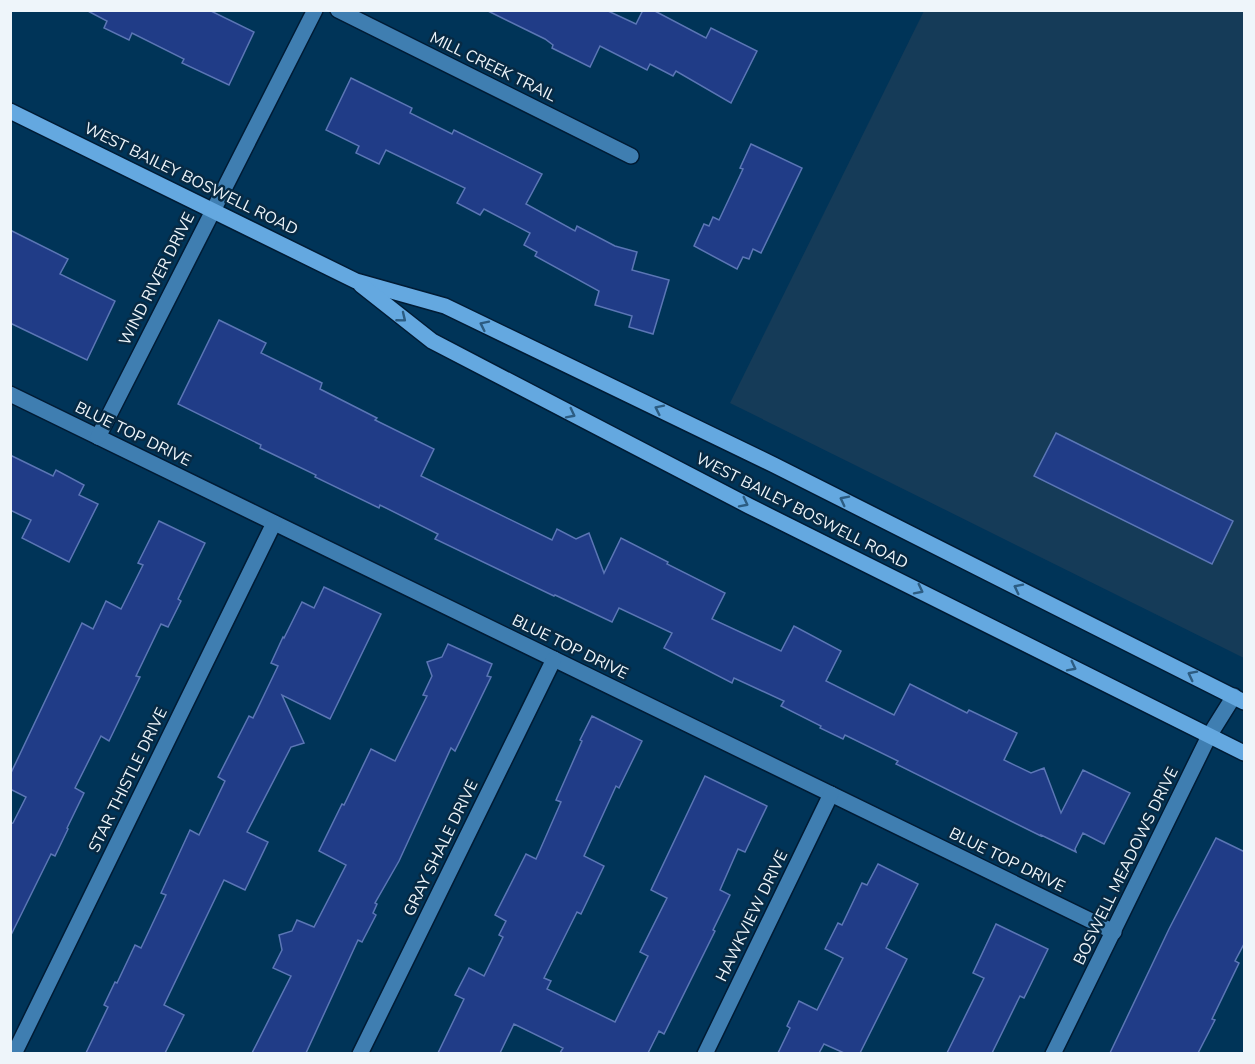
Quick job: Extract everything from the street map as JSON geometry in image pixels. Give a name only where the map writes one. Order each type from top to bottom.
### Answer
[{"type":"main road","name":"WEST BAILEY BOSWELL ROAD","points":[[10,111],[356,281],[445,306],[785,470],[1239,699]]},
{"type":"main road","name":"WEST BAILEY BOSWELL ROAD","points":[[356,281],[432,342],[748,506],[1245,753]]},
{"type":"street","name":"WIND RIVER DRIVE","points":[[98,436],[315,10]]},
{"type":"street","name":"MILL CREEK TRAIL","points":[[338,10],[632,156]]},
{"type":"street","name":"BLUE TOP DRIVE","points":[[10,394],[1114,932]]},
{"type":"street","name":"STAR THISTLE DRIVE","points":[[14,1053],[274,523]]},
{"type":"street","name":"GRAY SHALE DRIVE","points":[[360,1053],[554,659]]},
{"type":"street","name":"BOSWELL MEADOWS DRIVE","points":[[1053,1053],[1209,736],[1239,699]]},
{"type":"street","name":"HAWKVIEW DRIVE","points":[[705,1053],[831,794]]},
{"type":"shaded area","points":[[924,11],[1244,11],[1244,658],[730,403]]},
{"type":"building","points":[[86,10],[209,10],[254,32],[229,85],[182,63],[184,59],[132,33],[129,40],[104,28],[107,21]]},
{"type":"building","points":[[486,10],[606,10],[636,24],[643,10],[653,10],[706,38],[711,28],[757,51],[731,103],[676,71],[673,76],[650,64],[647,70],[600,46],[590,67],[552,48],[553,45],[545,39]]},
{"type":"building","points":[[351,78],[412,108],[410,113],[452,134],[454,130],[542,174],[526,204],[575,231],[577,226],[615,246],[637,252],[632,270],[669,280],[653,334],[629,327],[632,316],[595,305],[599,291],[535,256],[537,252],[524,245],[530,233],[484,209],[480,215],[457,203],[465,188],[386,150],[379,164],[356,153],[359,146],[326,130]]},
{"type":"building","points":[[751,144],[802,168],[761,253],[753,249],[749,259],[743,257],[737,269],[694,246],[704,224],[709,226],[713,217],[719,220],[743,169],[740,168]]},
{"type":"building","points":[[10,230],[68,259],[60,274],[115,301],[87,360],[10,323]]},
{"type":"building","points":[[219,320],[266,343],[261,353],[322,383],[320,389],[377,418],[375,420],[434,449],[421,476],[552,540],[557,529],[576,539],[589,533],[604,573],[621,538],[725,593],[712,619],[781,651],[794,626],[841,651],[826,681],[894,715],[910,684],[967,713],[969,710],[1017,733],[1004,760],[1031,773],[1044,768],[1061,813],[1083,770],[1130,793],[1104,844],[1083,833],[1075,849],[1076,852],[1041,836],[896,764],[898,761],[845,735],[843,739],[820,728],[821,726],[781,706],[784,701],[734,678],[732,683],[664,648],[672,633],[619,608],[612,622],[554,596],[435,539],[438,534],[380,505],[379,508],[315,477],[316,475],[260,448],[261,445],[178,404]]},
{"type":"building","points":[[1056,433],[1233,521],[1212,564],[1034,476]]},
{"type":"building","points":[[10,455],[53,476],[56,470],[84,485],[79,495],[98,504],[69,562],[22,538],[31,520],[10,510]]},
{"type":"building","points":[[159,521],[205,543],[178,599],[181,601],[168,627],[161,624],[136,676],[140,677],[109,741],[101,736],[75,788],[84,793],[55,856],[51,854],[10,937],[10,824],[13,823],[26,797],[10,789],[10,775],[82,623],[93,629],[106,601],[121,609],[143,565],[138,563]]},
{"type":"building","points":[[324,587],[381,614],[330,719],[282,695],[304,743],[291,747],[247,832],[268,842],[245,890],[224,880],[164,1005],[184,1015],[165,1053],[86,1053],[108,1007],[104,1005],[115,982],[117,983],[135,945],[141,948],[166,895],[161,893],[190,830],[199,835],[225,781],[218,777],[249,716],[253,718],[278,666],[271,663],[283,637],[302,602],[314,608]]},
{"type":"building","points":[[448,644],[492,664],[487,676],[491,677],[455,751],[451,748],[399,861],[375,903],[377,904],[373,913],[376,915],[362,942],[358,940],[306,1053],[252,1053],[291,976],[273,968],[282,950],[279,935],[292,931],[297,920],[314,927],[346,865],[319,851],[371,749],[395,761],[427,696],[423,695],[432,676],[427,662],[442,657]]},
{"type":"building","points":[[592,716],[642,741],[619,788],[616,786],[584,856],[604,866],[581,914],[577,912],[544,978],[551,981],[547,989],[615,1022],[648,956],[640,952],[667,898],[651,890],[705,776],[767,806],[745,852],[738,849],[720,890],[730,895],[713,930],[715,931],[664,1034],[659,1031],[648,1053],[560,1053],[563,1048],[514,1024],[500,1053],[438,1053],[464,999],[455,995],[469,968],[484,976],[503,937],[499,935],[506,921],[495,915],[526,854],[536,859],[561,802],[556,800]]},
{"type":"building","points":[[1216,838],[1245,852],[1245,942],[1235,961],[1239,963],[1212,1019],[1215,1020],[1198,1053],[1110,1053],[1169,929]]},
{"type":"building","points":[[878,864],[918,884],[886,948],[907,959],[860,1053],[844,1053],[824,1044],[819,1053],[778,1053],[799,1001],[817,1010],[843,958],[825,949],[838,923],[842,925],[862,883],[867,885]]},
{"type":"building","points":[[996,924],[1048,949],[1024,998],[1020,996],[992,1053],[947,1053],[984,978],[973,973]]}]
